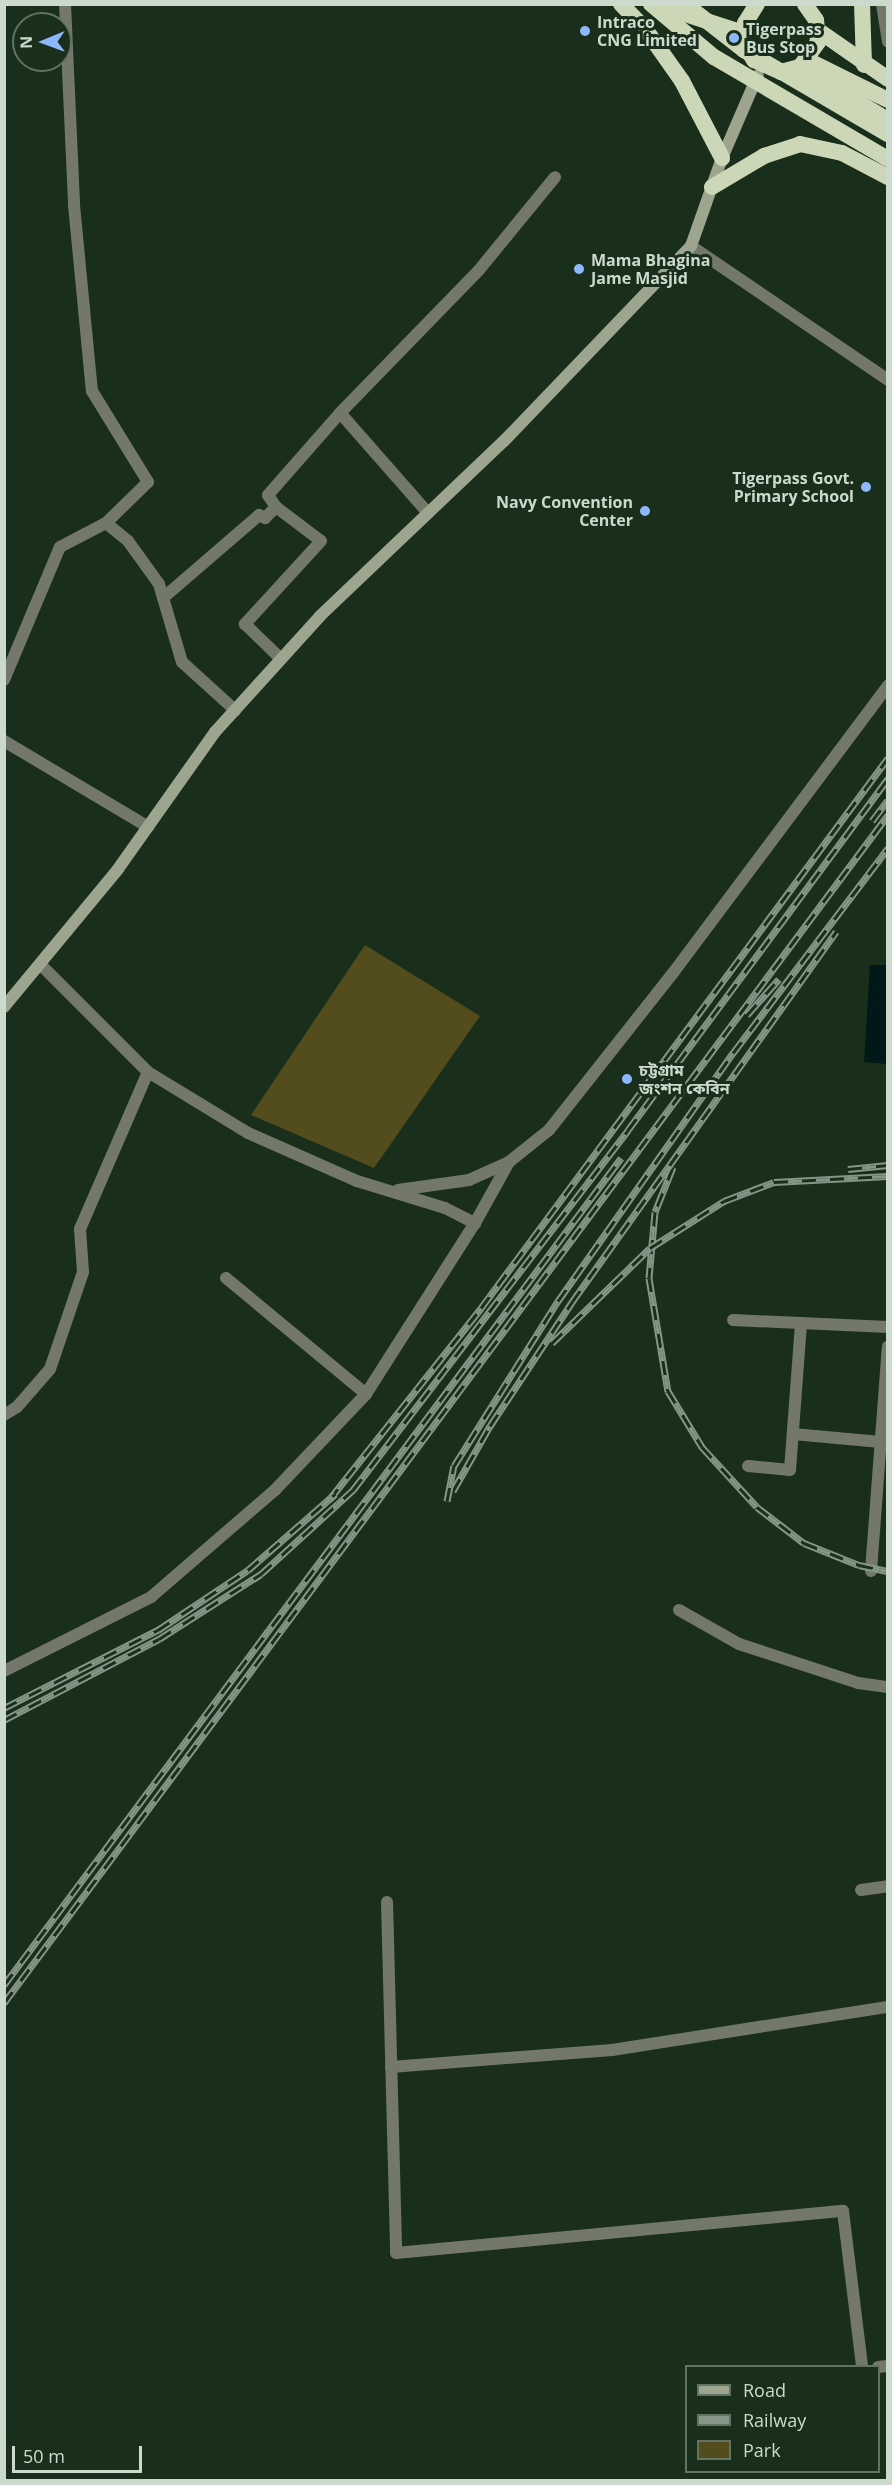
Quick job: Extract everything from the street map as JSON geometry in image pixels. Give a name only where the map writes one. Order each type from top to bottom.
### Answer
[{"type":"highway","points":[[621,4],[646,30],[682,81],[722,158]]},
{"type":"highway","points":[[651,4],[714,57],[888,159]]},
{"type":"highway","points":[[669,4],[685,14],[743,33]]},
{"type":"highway","points":[[685,4],[744,50],[888,134]]},
{"type":"highway","points":[[757,4],[749,14],[743,33],[748,52],[762,67],[781,72],[803,63],[814,52],[819,31]]},
{"type":"highway","points":[[805,4],[819,31],[864,65],[888,79]]},
{"type":"highway","points":[[862,4],[864,65]]},
{"type":"highway","points":[[803,63],[855,80],[888,99]]},
{"type":"highway","points":[[803,63],[888,120]]},
{"type":"highway","points":[[712,188],[764,156],[800,144],[842,153],[888,177]]},
{"type":"main road","points":[[4,1006],[148,827],[234,710],[281,659],[504,441],[691,246],[722,158],[762,67]]},
{"type":"street","points":[[4,680],[60,547],[106,523],[148,482],[92,391],[74,205],[65,4]]},
{"type":"street","points":[[882,4],[888,42]]},
{"type":"street","points":[[281,659],[245,624],[321,541],[276,507],[268,495],[340,413],[479,270],[555,177]]},
{"type":"street","points":[[691,246],[888,380]]},
{"type":"street","points":[[340,413],[428,513]]},
{"type":"street","points":[[163,598],[259,515],[265,518],[276,507]]},
{"type":"street","points":[[106,523],[128,541],[159,584],[182,662],[234,710]]},
{"type":"street","points":[[393,1191],[470,1180],[509,1162],[549,1130],[673,973],[888,686]]},
{"type":"street","points":[[4,741],[148,827]]},
{"type":"street","points":[[40,964],[148,1072],[248,1133],[357,1181],[445,1208],[475,1223]]},
{"type":"street","points":[[4,1415],[17,1407],[50,1369],[83,1272],[80,1228],[148,1072]]},
{"type":"street","points":[[4,1671],[151,1597],[275,1490],[366,1394],[475,1223],[509,1162]]},
{"type":"street","points":[[226,1278],[366,1394]]},
{"type":"street","points":[[733,1320],[888,1327]]},
{"type":"street","points":[[748,1466],[790,1470],[801,1323]]},
{"type":"street","points":[[872,1571],[882,1502],[881,1442],[888,1347]]},
{"type":"street","points":[[793,1434],[881,1442]]},
{"type":"street","points":[[679,1610],[739,1644],[858,1683],[888,1687]]},
{"type":"street","points":[[861,1890],[888,1886]]},
{"type":"street","points":[[387,1902],[396,2253],[843,2211],[861,2365]]},
{"type":"street","points":[[391,2067],[612,2050],[888,2007]]},
{"type":"green space","points":[[365,945],[480,1016],[374,1168],[251,1115]]},
{"type":"water","points":[[870,965],[887,965],[887,1064],[864,1062]]},
{"type":"railway","points":[[329,1500],[481,1308],[888,758]]},
{"type":"railway","points":[[4,1720],[159,1639],[261,1574],[353,1490],[628,1130],[888,778]]},
{"type":"railway","points":[[872,821],[888,800]]},
{"type":"railway","points":[[4,2003],[888,815]]},
{"type":"railway","points":[[447,1501],[454,1466],[558,1301],[733,1053],[888,848]]},
{"type":"railway","points":[[453,1491],[490,1426],[572,1302],[836,932]]},
{"type":"railway","points":[[747,1015],[779,979]]},
{"type":"railway","points":[[4,1985],[621,1158]]},
{"type":"railway","points":[[848,1169],[888,1165]]},
{"type":"railway","points":[[673,1167],[655,1212],[649,1278],[668,1391],[702,1447],[757,1507],[804,1543],[859,1565],[888,1571]]},
{"type":"railway","points":[[552,1343],[650,1248],[724,1201],[774,1182],[888,1176]]},
{"type":"railway","points":[[4,1708],[158,1630],[248,1570],[335,1494]]},
{"type":"place","name":"Intraco CNG Limited","points":[[585,31]]},
{"type":"place","name":"Tigerpass Bus Stop","points":[[734,38]]},
{"type":"place","name":"Mama Bhagina Jame Masjid","points":[[579,269]]},
{"type":"place","name":"Tigerpass Govt. Primary School","points":[[866,487]]},
{"type":"place","name":"Navy Convention Center","points":[[645,511]]},
{"type":"place","name":"চট্টগ্রাম জংশন কেবিন","points":[[627,1079]]}]
